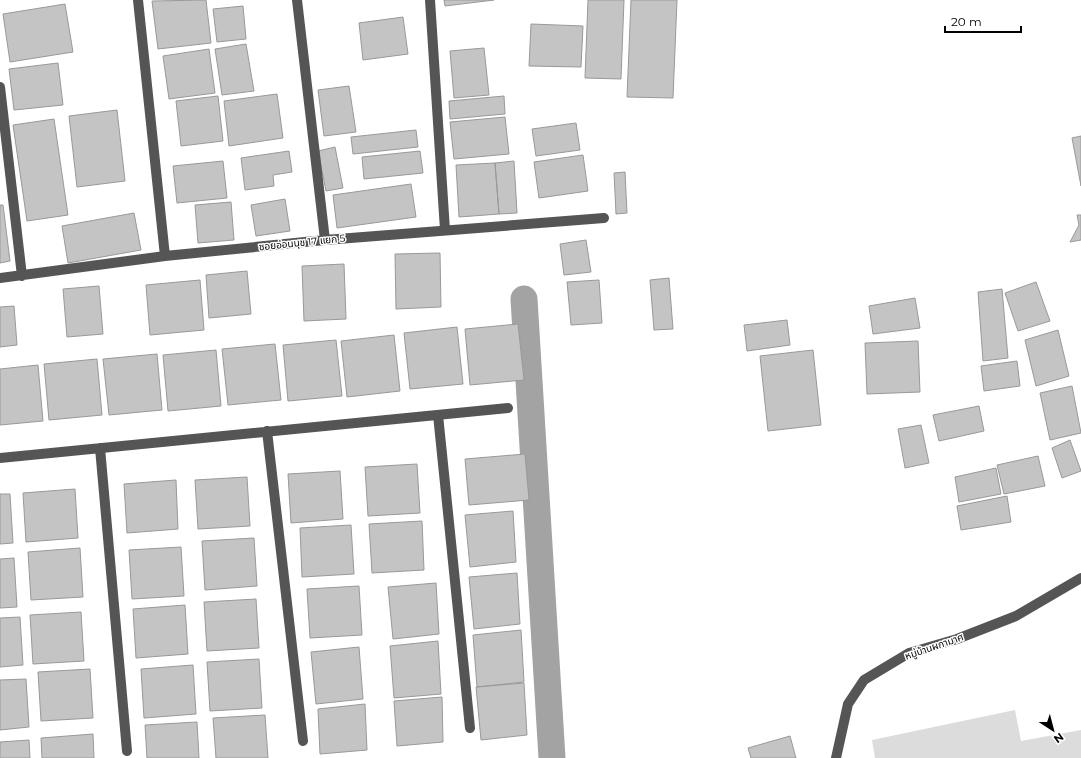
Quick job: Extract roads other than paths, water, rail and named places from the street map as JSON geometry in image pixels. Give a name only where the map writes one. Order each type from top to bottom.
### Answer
[{"type":"street","points":[[138,0],[165,256]]},
{"type":"street","points":[[297,0],[325,240]]},
{"type":"street","points":[[430,0],[445,230]]},
{"type":"street","points":[[0,87],[22,276]]},
{"type":"street","name":"ซอยอ่อนนุช 17 แยก 5","points":[[0,278],[165,256],[325,240],[604,218]]},
{"type":"street","points":[[0,458],[508,408]]},
{"type":"street","points":[[438,415],[470,728]]},
{"type":"street","points":[[267,431],[303,740]]},
{"type":"street","points":[[100,448],[127,751]]},
{"type":"street","name":"หมู่บ้านผกามาศ","points":[[836,758],[848,704],[864,680],[909,653],[957,639],[1016,616],[1081,578]]},
{"type":"waterway","points":[[524,299],[552,758]]}]
